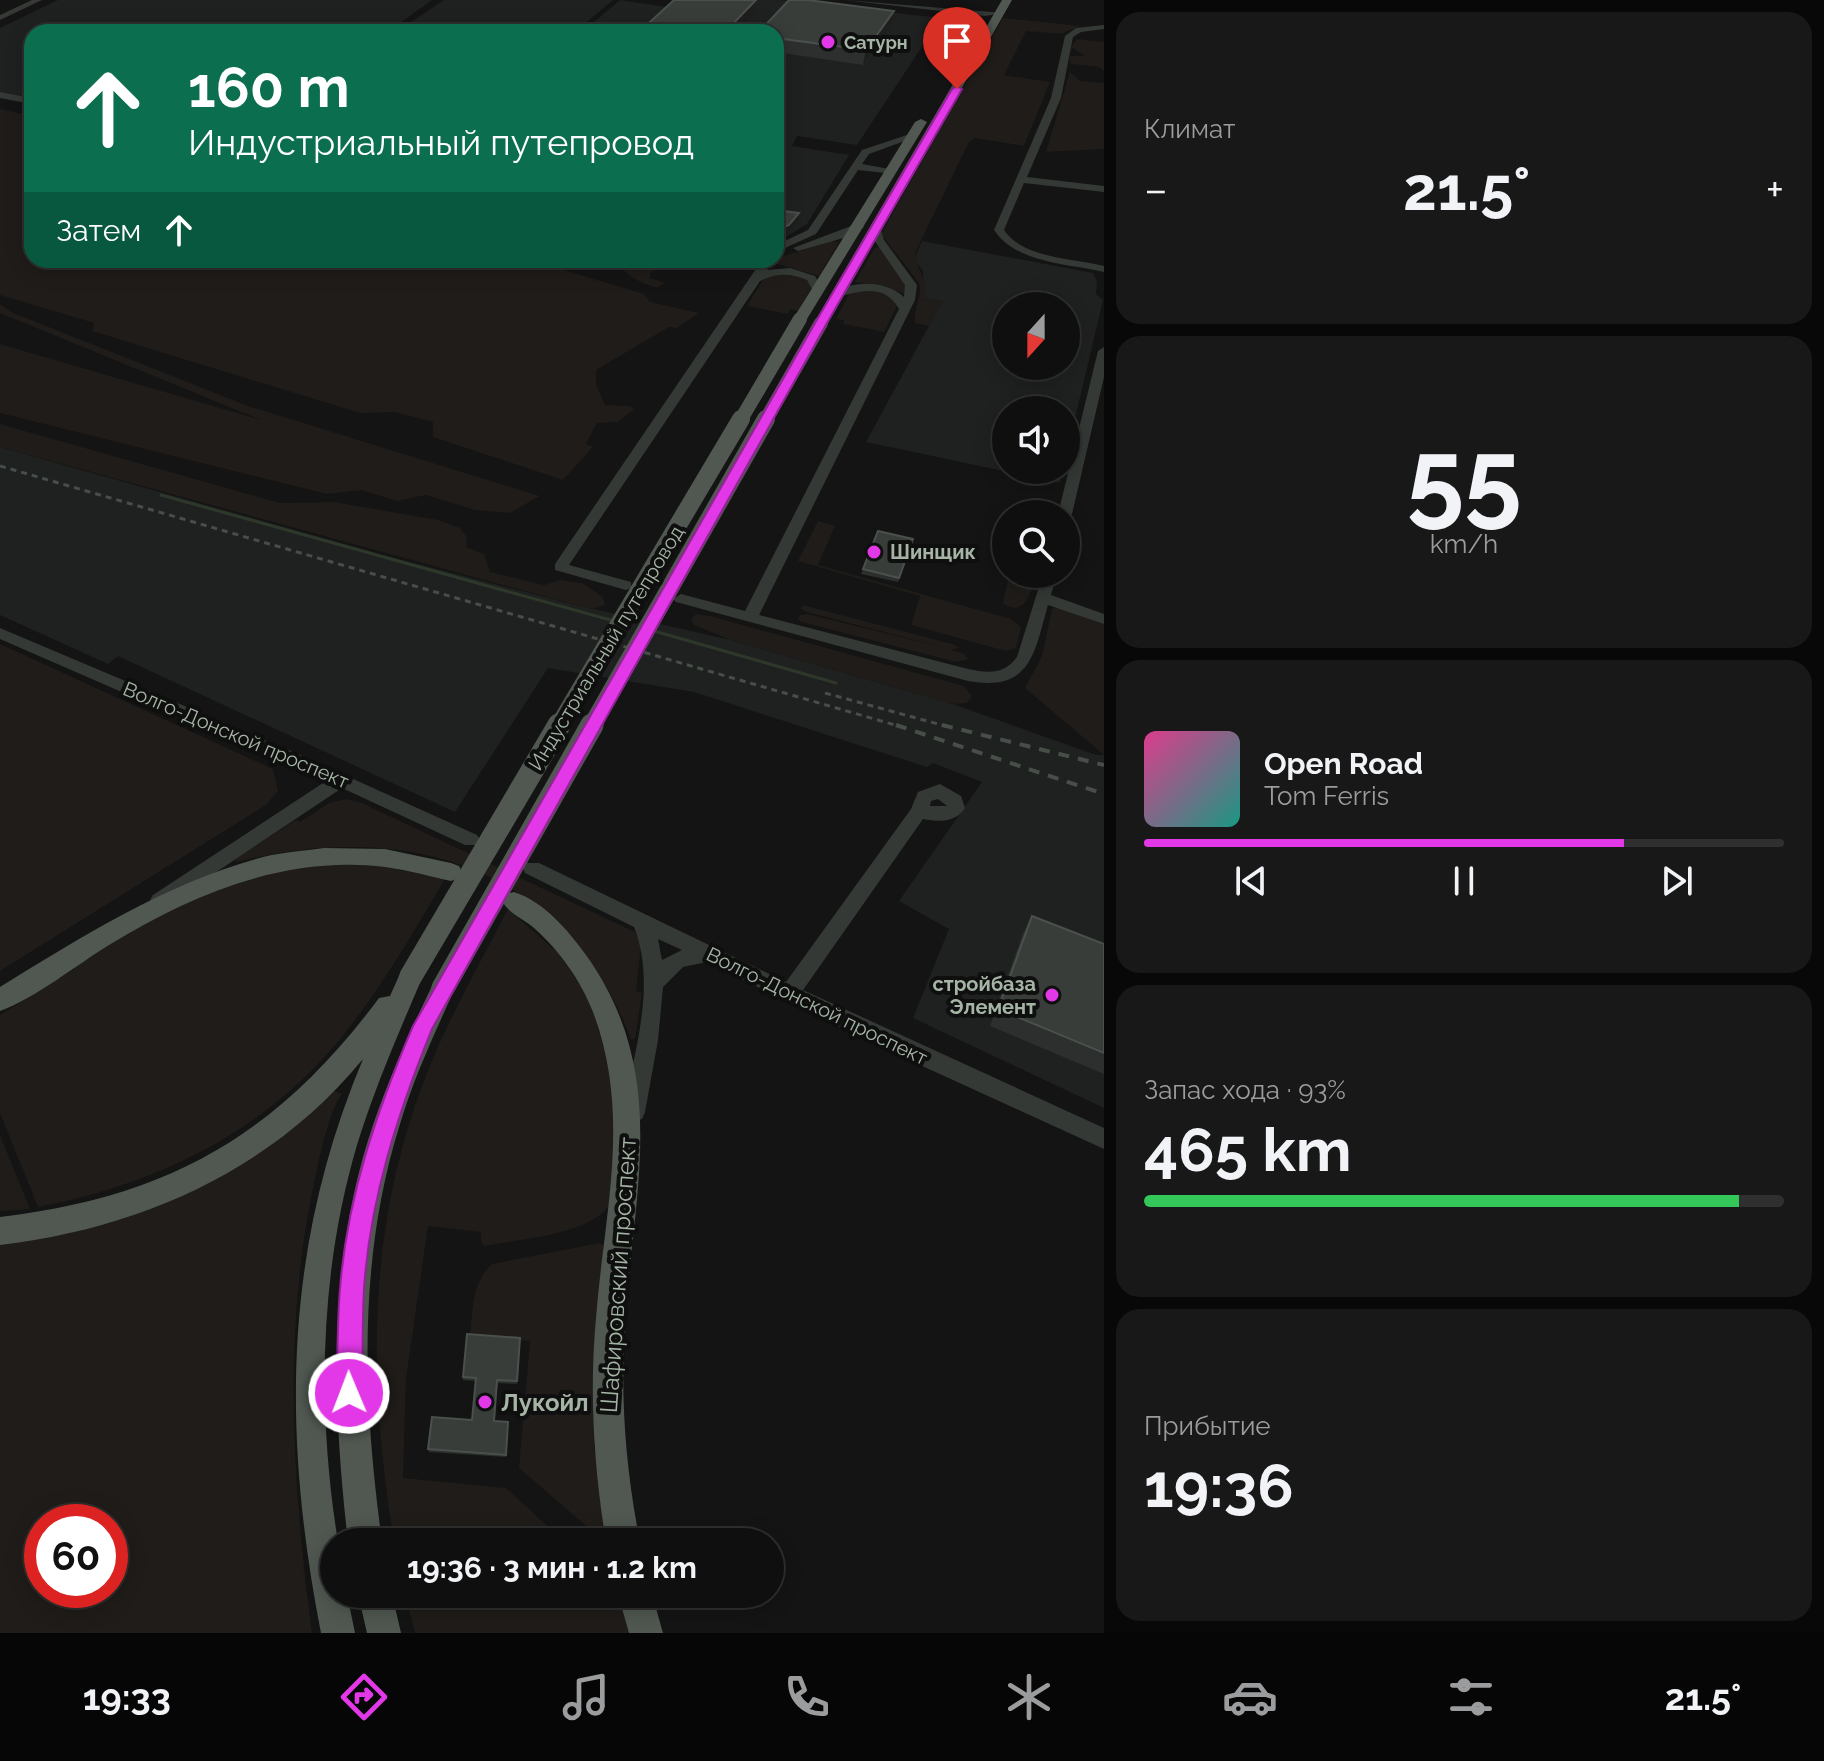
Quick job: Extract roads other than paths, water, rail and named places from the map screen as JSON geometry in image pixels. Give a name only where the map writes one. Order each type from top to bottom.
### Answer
[{"type":"main road","points":[[810,321],[837,294],[1007,0]]},
{"type":"main road","points":[[972,36],[989,8]]},
{"type":"main road","points":[[942,86],[959,58]]},
{"type":"main road","points":[[810,321],[818,291],[925,115]]},
{"type":"main road","name":"Индустриальный путепровод","points":[[411,976],[810,321]]},
{"type":"main road","name":"Индустриальный путепровод","points":[[363,1528],[350,1416],[352,1287],[360,1227],[377,1148],[391,1103],[405,1066],[443,988],[810,321]]},
{"type":"main road","points":[[0,1000],[139,914],[222,876],[289,859],[346,855],[389,858],[451,872]]},
{"type":"main road","name":"Шафировский проспект","points":[[514,901],[546,925],[567,946],[600,998],[619,1056],[629,1145],[609,1339],[607,1395],[609,1446],[621,1528]]},
{"type":"main road","points":[[0,1231],[73,1221],[111,1211],[158,1195],[232,1156],[288,1116],[325,1083],[411,976]]},
{"type":"main road","points":[[338,1633],[324,1572],[313,1459],[311,1362],[316,1283],[336,1170],[359,1097],[411,976]]},
{"type":"main road","points":[[378,1608],[384,1633]]},
{"type":"main road","points":[[639,1608],[646,1633]]},
{"type":"street","points":[[0,13],[16,0]]},
{"type":"street","points":[[0,13],[27,0]]},
{"type":"street","points":[[0,13],[38,0]]},
{"type":"street","points":[[848,0],[989,8]]},
{"type":"street","points":[[900,0],[989,8],[1000,13]]},
{"type":"street","points":[[1104,27],[1079,30],[1069,36],[1056,98],[999,230],[1005,240],[1032,253],[1104,269]]},
{"type":"street","points":[[0,95],[24,100]]},
{"type":"street","points":[[784,248],[805,237],[819,223],[869,149],[913,136]]},
{"type":"street","points":[[855,166],[891,172]]},
{"type":"street","points":[[1022,180],[1104,189]]},
{"type":"street","points":[[784,250],[843,235],[859,226]]},
{"type":"street","points":[[750,617],[905,309],[911,285],[879,240],[876,229]]},
{"type":"street","points":[[626,585],[560,567],[762,268]]},
{"type":"street","points":[[754,279],[771,272],[793,271],[811,278],[818,291]]},
{"type":"street","points":[[837,294],[862,286],[874,286],[894,293],[905,309]]},
{"type":"street","points":[[1068,500],[1104,351]]},
{"type":"street","points":[[681,599],[983,678],[1008,676],[1018,670],[1032,643],[1046,588]]},
{"type":"street","points":[[1044,598],[1104,619]]},
{"type":"street","name":"Волго-Донской проспект","points":[[0,633],[341,780],[471,840]]},
{"type":"street","points":[[139,914],[341,780]]},
{"type":"street","points":[[790,993],[919,811]]},
{"type":"street","name":"Волго-Донской проспект","points":[[532,868],[879,1037],[1104,1139]]},
{"type":"street","points":[[629,1145],[654,984],[653,948],[641,919]]},
{"type":"street","points":[[654,984],[664,968],[677,959],[709,954]]},
{"type":"waterway","points":[[161,495],[614,621]]},
{"type":"waterway","points":[[654,631],[836,683]]},
{"type":"railway","points":[[0,466],[902,727]]},
{"type":"railway","points":[[825,693],[949,727]]},
{"type":"railway","points":[[896,725],[1104,794]]},
{"type":"railway","points":[[942,725],[1104,765]]},
{"type":"place","name":"Сатурн","points":[[828,42]]},
{"type":"place","name":"Шинщик","points":[[874,552]]},
{"type":"place","name":"стройбаза Элемент","points":[[1052,995]]},
{"type":"place","name":"Лукойл","points":[[485,1402]]}]
